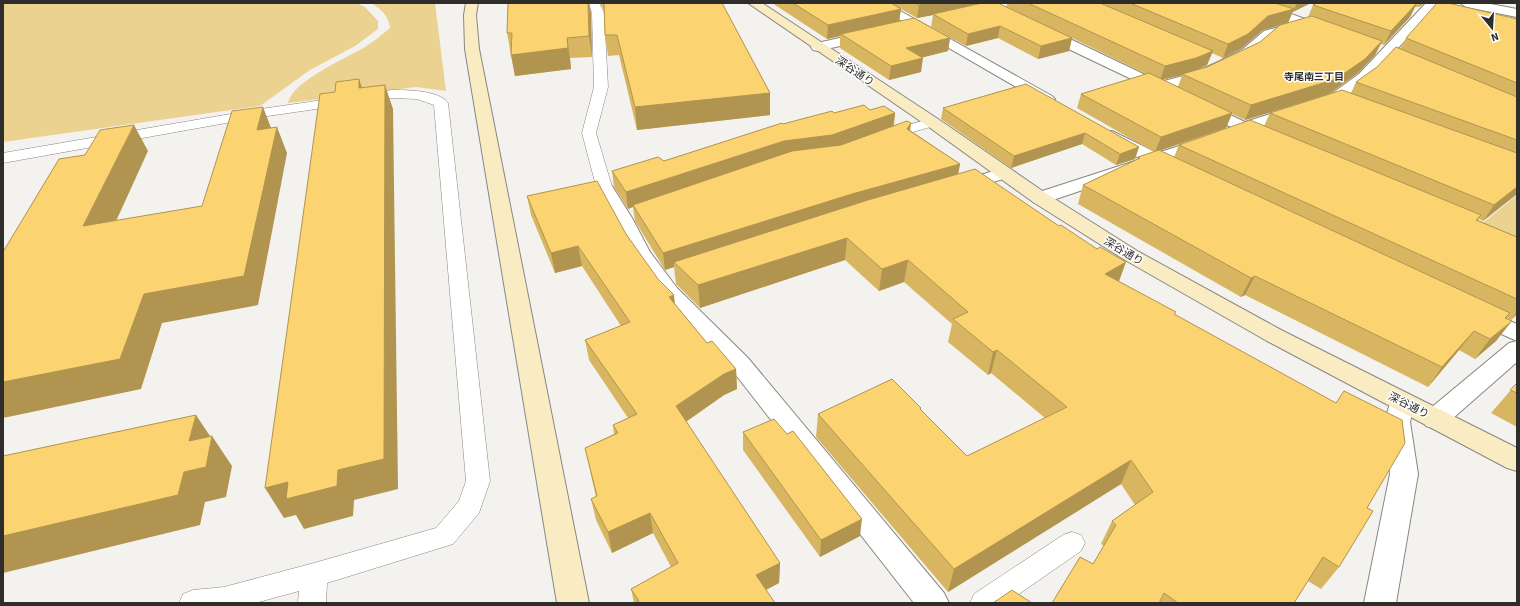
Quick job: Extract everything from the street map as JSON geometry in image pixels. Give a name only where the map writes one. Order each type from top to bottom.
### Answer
[{"type":"street","points":[[472,3],[470,16],[472,49],[573,603]]},
{"type":"street","name":"深谷通り","points":[[754,3],[932,122],[1040,198],[1132,256],[1275,336],[1517,460]]},
{"type":"street","points":[[877,3],[924,23],[1059,106]]},
{"type":"street","points":[[961,14],[988,5],[1008,3]]},
{"type":"street","points":[[1249,3],[1302,19],[1336,34]]},
{"type":"street","points":[[1040,198],[1244,128],[1342,101],[1421,14],[1433,3]]},
{"type":"street","points":[[1466,3],[1517,13]]},
{"type":"street","points":[[988,5],[1012,17]]},
{"type":"street","points":[[1407,10],[1421,14]]},
{"type":"street","points":[[1160,87],[1196,77],[1223,65],[1248,52],[1269,34],[1302,19]]},
{"type":"street","points":[[818,47],[924,23]]},
{"type":"street","points":[[1026,24],[1244,128],[1277,142]]},
{"type":"street","points":[[1372,48],[1402,59]]},
{"type":"street","points":[[1209,59],[1223,65]]},
{"type":"street","points":[[1099,129],[1154,160],[1188,176]]},
{"type":"street","points":[[938,193],[1004,173]]},
{"type":"street","points":[[605,190],[630,216],[640,253],[667,278],[669,293],[740,364],[933,603]]},
{"type":"street","points":[[1468,310],[1517,333]]},
{"type":"street","points":[[1435,419],[1517,349]]},
{"type":"street","points":[[1380,603],[1404,474],[1397,422],[1402,402]]},
{"type":"lane","points":[[594,3],[598,13],[601,87],[589,133],[605,190]]},
{"type":"lane","points":[[3,158],[254,114],[392,94],[411,94],[431,97],[441,103],[478,481],[470,506],[444,536],[314,576],[224,599],[193,603]]},
{"type":"lane","points":[[871,142],[932,122]]},
{"type":"lane","points":[[984,603],[1072,543]]},
{"type":"lane","points":[[312,603],[314,576]]},
{"type":"shaded area","points":[[3,3],[357,3],[365,7],[378,21],[378,29],[355,46],[310,70],[260,106],[3,142]]},
{"type":"shaded area","points":[[371,3],[435,3],[446,91],[416,87],[288,103],[292,95],[299,87],[309,79],[365,47],[390,28],[384,13]]},
{"type":"shaded area","points":[[1517,195],[1517,237],[1483,223]]},
{"type":"building","points":[[508,3],[588,3],[589,36],[567,38],[568,48],[511,55],[512,33],[507,33]]},
{"type":"building","points":[[604,3],[722,3],[770,93],[635,107],[617,35],[605,35]]},
{"type":"building","points":[[793,3],[891,3],[901,9],[828,25]]},
{"type":"building","points":[[915,3],[928,3],[919,5]]},
{"type":"building","points":[[982,3],[998,3],[1072,38],[1041,46],[1000,26],[968,34],[933,14]]},
{"type":"building","points":[[1028,3],[1100,3],[1213,51],[1196,58],[1165,66]]},
{"type":"building","points":[[1130,3],[1275,3],[1294,9],[1268,16],[1248,34],[1228,44]]},
{"type":"building","points":[[1317,3],[1417,3],[1391,31],[1313,5]]},
{"type":"building","points":[[1437,3],[1448,3],[1517,19],[1517,83],[1406,38]]},
{"type":"building","points":[[1312,16],[1382,41],[1365,59],[1336,79],[1251,105],[1182,74],[1207,67],[1260,42],[1280,25]]},
{"type":"building","points":[[914,18],[950,38],[906,48],[923,58],[891,66],[841,34]]},
{"type":"building","points":[[1396,47],[1517,97],[1517,140],[1356,82],[1377,67]]},
{"type":"building","points":[[1149,73],[1232,113],[1161,137],[1081,94]]},
{"type":"building","points":[[359,79],[359,88],[385,85],[384,459],[338,470],[337,486],[286,499],[288,482],[265,488],[320,94],[335,92],[336,82]]},
{"type":"building","points":[[1026,84],[1139,147],[1120,154],[1085,133],[1014,156],[943,108]]},
{"type":"building","points":[[1342,90],[1517,153],[1517,187],[1494,205],[1270,113]]},
{"type":"building","points":[[864,105],[870,110],[884,106],[895,113],[832,135],[784,141],[626,192],[612,171],[658,157],[664,161],[782,123],[783,124],[832,111],[834,113]]},
{"type":"building","points":[[263,107],[257,130],[277,127],[244,276],[144,294],[120,359],[3,382],[3,252],[59,159],[85,155],[100,130],[134,125],[83,226],[202,206],[232,111]]},
{"type":"building","points":[[1250,120],[1481,215],[1476,220],[1517,237],[1517,299],[1179,145]]},
{"type":"building","points":[[907,121],[911,123],[907,129],[960,164],[852,194],[663,253],[633,205],[792,151],[841,145]]},
{"type":"building","points":[[1159,150],[1510,313],[1505,318],[1512,321],[1490,339],[1474,331],[1442,367],[1255,276],[1251,278],[1083,185],[1140,158],[1138,157]]},
{"type":"building","points":[[975,169],[1059,226],[1061,225],[1097,249],[1100,247],[1126,262],[1105,274],[1176,312],[1174,314],[1336,403],[1344,391],[1402,420],[1405,443],[1367,508],[1373,511],[1339,567],[1323,557],[1294,603],[1178,603],[1164,593],[1159,603],[1052,603],[1080,557],[1093,564],[1116,525],[1112,521],[1153,492],[1131,460],[954,569],[818,414],[892,379],[967,456],[1067,407],[997,350],[993,352],[953,319],[968,312],[908,260],[882,269],[847,238],[698,285],[674,262],[868,200]]},
{"type":"building","points":[[597,181],[626,234],[658,279],[674,295],[669,297],[707,343],[712,341],[736,369],[724,374],[676,406],[780,563],[756,575],[775,603],[636,603],[639,601],[631,589],[678,563],[650,513],[608,532],[591,499],[597,496],[585,448],[618,433],[613,425],[637,414],[585,340],[630,322],[578,246],[551,253],[527,196]]},
{"type":"building","points":[[1517,383],[1517,393],[1510,390]]},
{"type":"building","points":[[196,415],[189,441],[212,436],[206,467],[184,472],[178,495],[3,536],[3,456]]},
{"type":"building","points":[[774,419],[787,434],[793,431],[862,519],[821,540],[743,432]]},
{"type":"building","points":[[1012,590],[1032,603],[993,603]]},
{"type":"district","name":"寺尾南三丁目","points":[[1314,76]]}]
